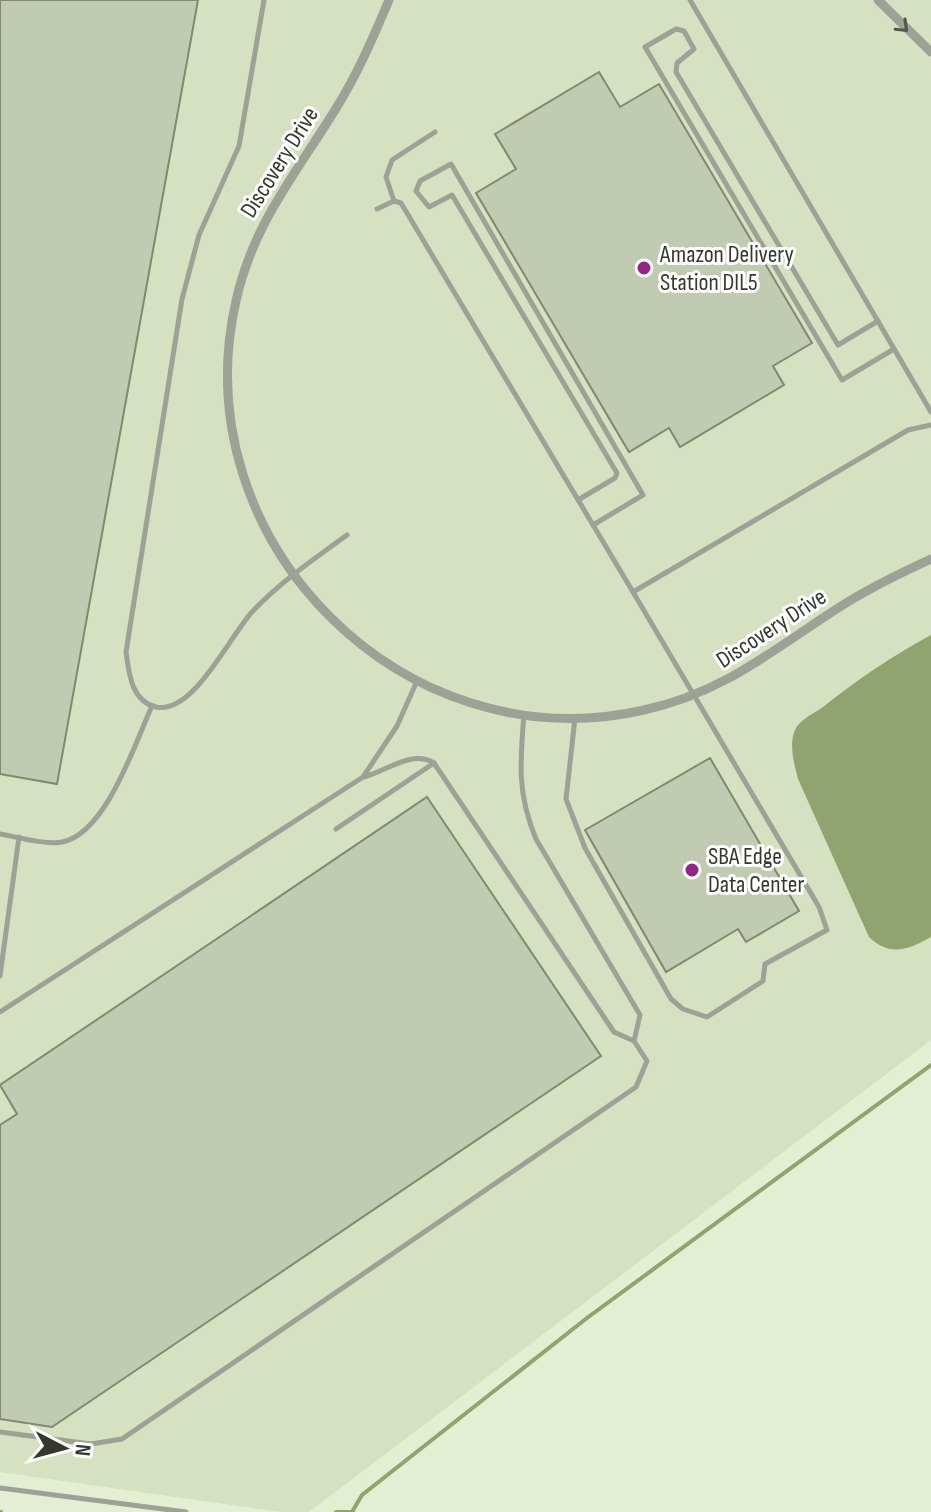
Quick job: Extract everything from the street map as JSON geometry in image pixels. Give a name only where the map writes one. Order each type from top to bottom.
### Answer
[{"type":"street","name":"Discovery Drive","points":[[389,0],[336,108],[264,219],[235,304],[228,390],[236,449],[257,510],[292,574],[350,638],[417,681],[472,702],[524,714],[575,718],[643,711],[693,696],[753,667],[837,608],[931,559]]},
{"type":"street","points":[[878,0],[931,52]]},
{"type":"lane","points":[[264,0],[239,146],[199,235],[182,299],[126,652],[132,687],[152,706],[168,709],[187,700],[251,613],[292,574],[347,535]]},
{"type":"lane","points":[[690,0],[931,412]]},
{"type":"lane","points":[[878,321],[838,345],[676,72],[677,63],[694,51],[685,33],[676,29],[645,47],[842,380],[894,349]]},
{"type":"lane","points":[[394,201],[386,177],[390,163],[435,132]]},
{"type":"lane","points":[[578,500],[615,478],[617,473],[452,195],[429,207],[416,191],[420,181],[451,164],[643,495],[593,525]]},
{"type":"lane","points":[[377,209],[394,201],[401,203],[819,907],[827,930],[765,964],[763,981],[707,1017],[683,1009],[671,999],[585,848],[566,799],[575,718]]},
{"type":"lane","points":[[633,592],[908,430],[931,425]]},
{"type":"lane","points":[[363,777],[397,726],[417,681]]},
{"type":"lane","points":[[0,834],[61,843],[81,834],[105,809],[152,706]]},
{"type":"lane","points":[[524,714],[519,777],[526,816],[536,839],[640,1015],[634,1041]]},
{"type":"lane","points":[[0,1012],[363,777],[387,771],[412,757],[426,758],[434,763],[614,1032],[634,1041],[647,1061],[636,1087],[122,1439],[91,1444],[0,1432]]},
{"type":"lane","points":[[336,829],[434,763]]},
{"type":"lane","points":[[0,976],[19,837]]},
{"type":"lane","points":[[0,1488],[186,1512]]},
{"type":"shaded area","points":[[0,0],[931,0],[931,1040],[309,1512],[281,1512],[0,1472]]},
{"type":"shaded area","points":[[931,635],[931,937],[907,948],[892,949],[869,937],[798,779],[792,752],[793,738],[803,720],[876,668]]},
{"type":"building","points":[[0,0],[198,0],[57,784],[0,774]]},
{"type":"building","name":"Amazon Delivery Station DIL5","points":[[599,72],[620,107],[659,84],[812,343],[773,366],[784,385],[680,447],[669,428],[629,452],[476,193],[516,169],[495,134]]},
{"type":"building","name":"SBA Edge Data Center","points":[[710,758],[799,911],[746,942],[738,929],[666,972],[585,830]]},
{"type":"building","points":[[427,797],[601,1056],[52,1427],[0,1419],[0,1125],[17,1114],[0,1085]]},
{"type":"waterway","points":[[352,1512],[362,1495],[587,1318],[931,1065]]},
{"type":"waterway","points":[[336,1512],[353,1512]]},
{"type":"place","name":"Amazon Delivery Station DIL5","points":[[644,268]]},
{"type":"place","name":"SBA Edge Data Center","points":[[692,870]]}]
